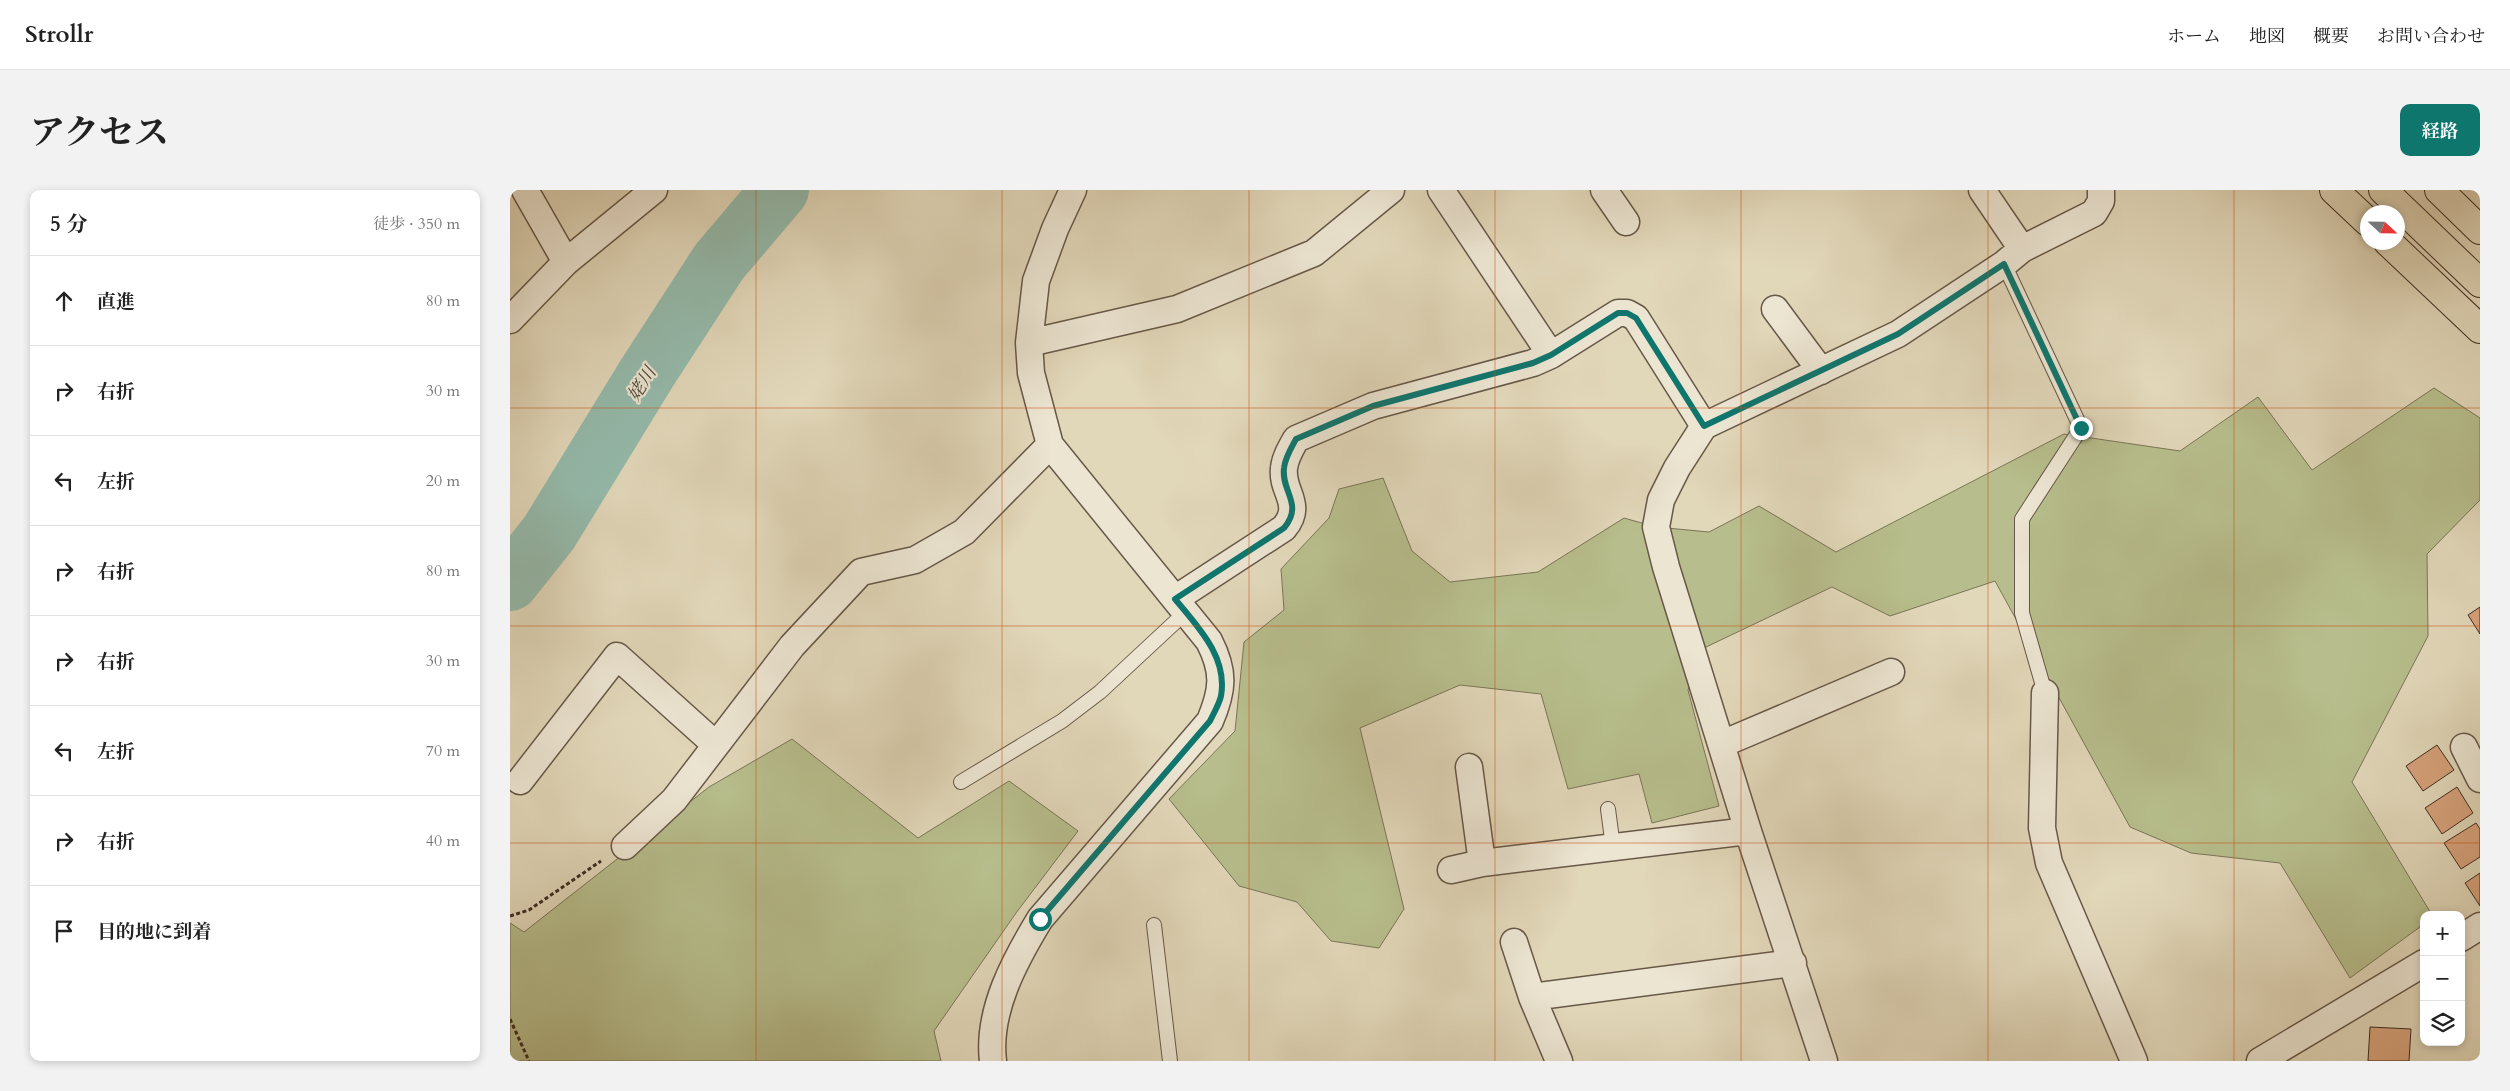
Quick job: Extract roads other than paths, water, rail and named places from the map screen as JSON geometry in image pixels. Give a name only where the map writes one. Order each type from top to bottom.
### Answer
[{"type":"highway","points":[[2334,190],[2360,214]]},
{"type":"highway","points":[[2383,190],[2480,283]]},
{"type":"highway","points":[[2439,190],[2480,230]]},
{"type":"highway","points":[[2397,250],[2480,328]]},
{"type":"street","points":[[525,190],[566,262]]},
{"type":"street","points":[[510,320],[566,262],[654,190]]},
{"type":"street","points":[[994,1061],[991,1040],[997,1013],[1019,954],[1040,919],[1210,721],[1220,697],[1218,658],[1209,641],[1050,445],[1031,372],[1029,343],[1036,280],[1055,229],[1073,190]]},
{"type":"street","points":[[1029,343],[1176,308],[1314,252],[1391,190]]},
{"type":"street","points":[[1441,190],[1551,355]]},
{"type":"street","points":[[1604,190],[1626,222]]},
{"type":"street","points":[[1982,190],[2013,256]]},
{"type":"street","points":[[1824,1061],[1748,831],[1666,568],[1656,527],[1661,500],[1677,468],[1704,426],[1898,334],[2013,256],[2094,213],[2101,202],[2101,190]]},
{"type":"street","points":[[1775,309],[1820,371]]},
{"type":"street","points":[[1181,606],[1284,528],[1292,519],[1293,508],[1283,469],[1296,439],[1373,406],[1533,363],[1551,355],[1618,313],[1627,313],[1636,318],[1704,426]]},
{"type":"street","points":[[624,846],[674,800],[792,646],[861,572],[915,560],[964,532],[1050,445]]},
{"type":"street","points":[[520,781],[617,656],[716,745]]},
{"type":"street","points":[[1722,744],[1891,672]]},
{"type":"street","points":[[2045,693],[2042,828],[2048,862],[2134,1061]]},
{"type":"street","points":[[2464,747],[2480,779]]},
{"type":"street","points":[[1468,767],[1482,863]]},
{"type":"street","points":[[1451,870],[1482,863],[1748,831]]},
{"type":"street","points":[[2465,935],[2480,926]]},
{"type":"street","points":[[1514,942],[1532,997],[1559,1061]]},
{"type":"street","points":[[1532,997],[1793,963]]},
{"type":"street","points":[[2260,1061],[2420,965]]},
{"type":"lane","points":[[2013,256],[2081,428],[2022,519],[2022,613],[2045,693]]},
{"type":"lane","points":[[961,782],[1062,721],[1100,692],[1181,606]]},
{"type":"lane","points":[[1608,809],[1613,848]]},
{"type":"lane","points":[[1154,925],[1170,1061]]},
{"type":"waterway","name":"姥川","points":[[510,582],[549,533],[647,373],[719,262],[780,190]]}]
